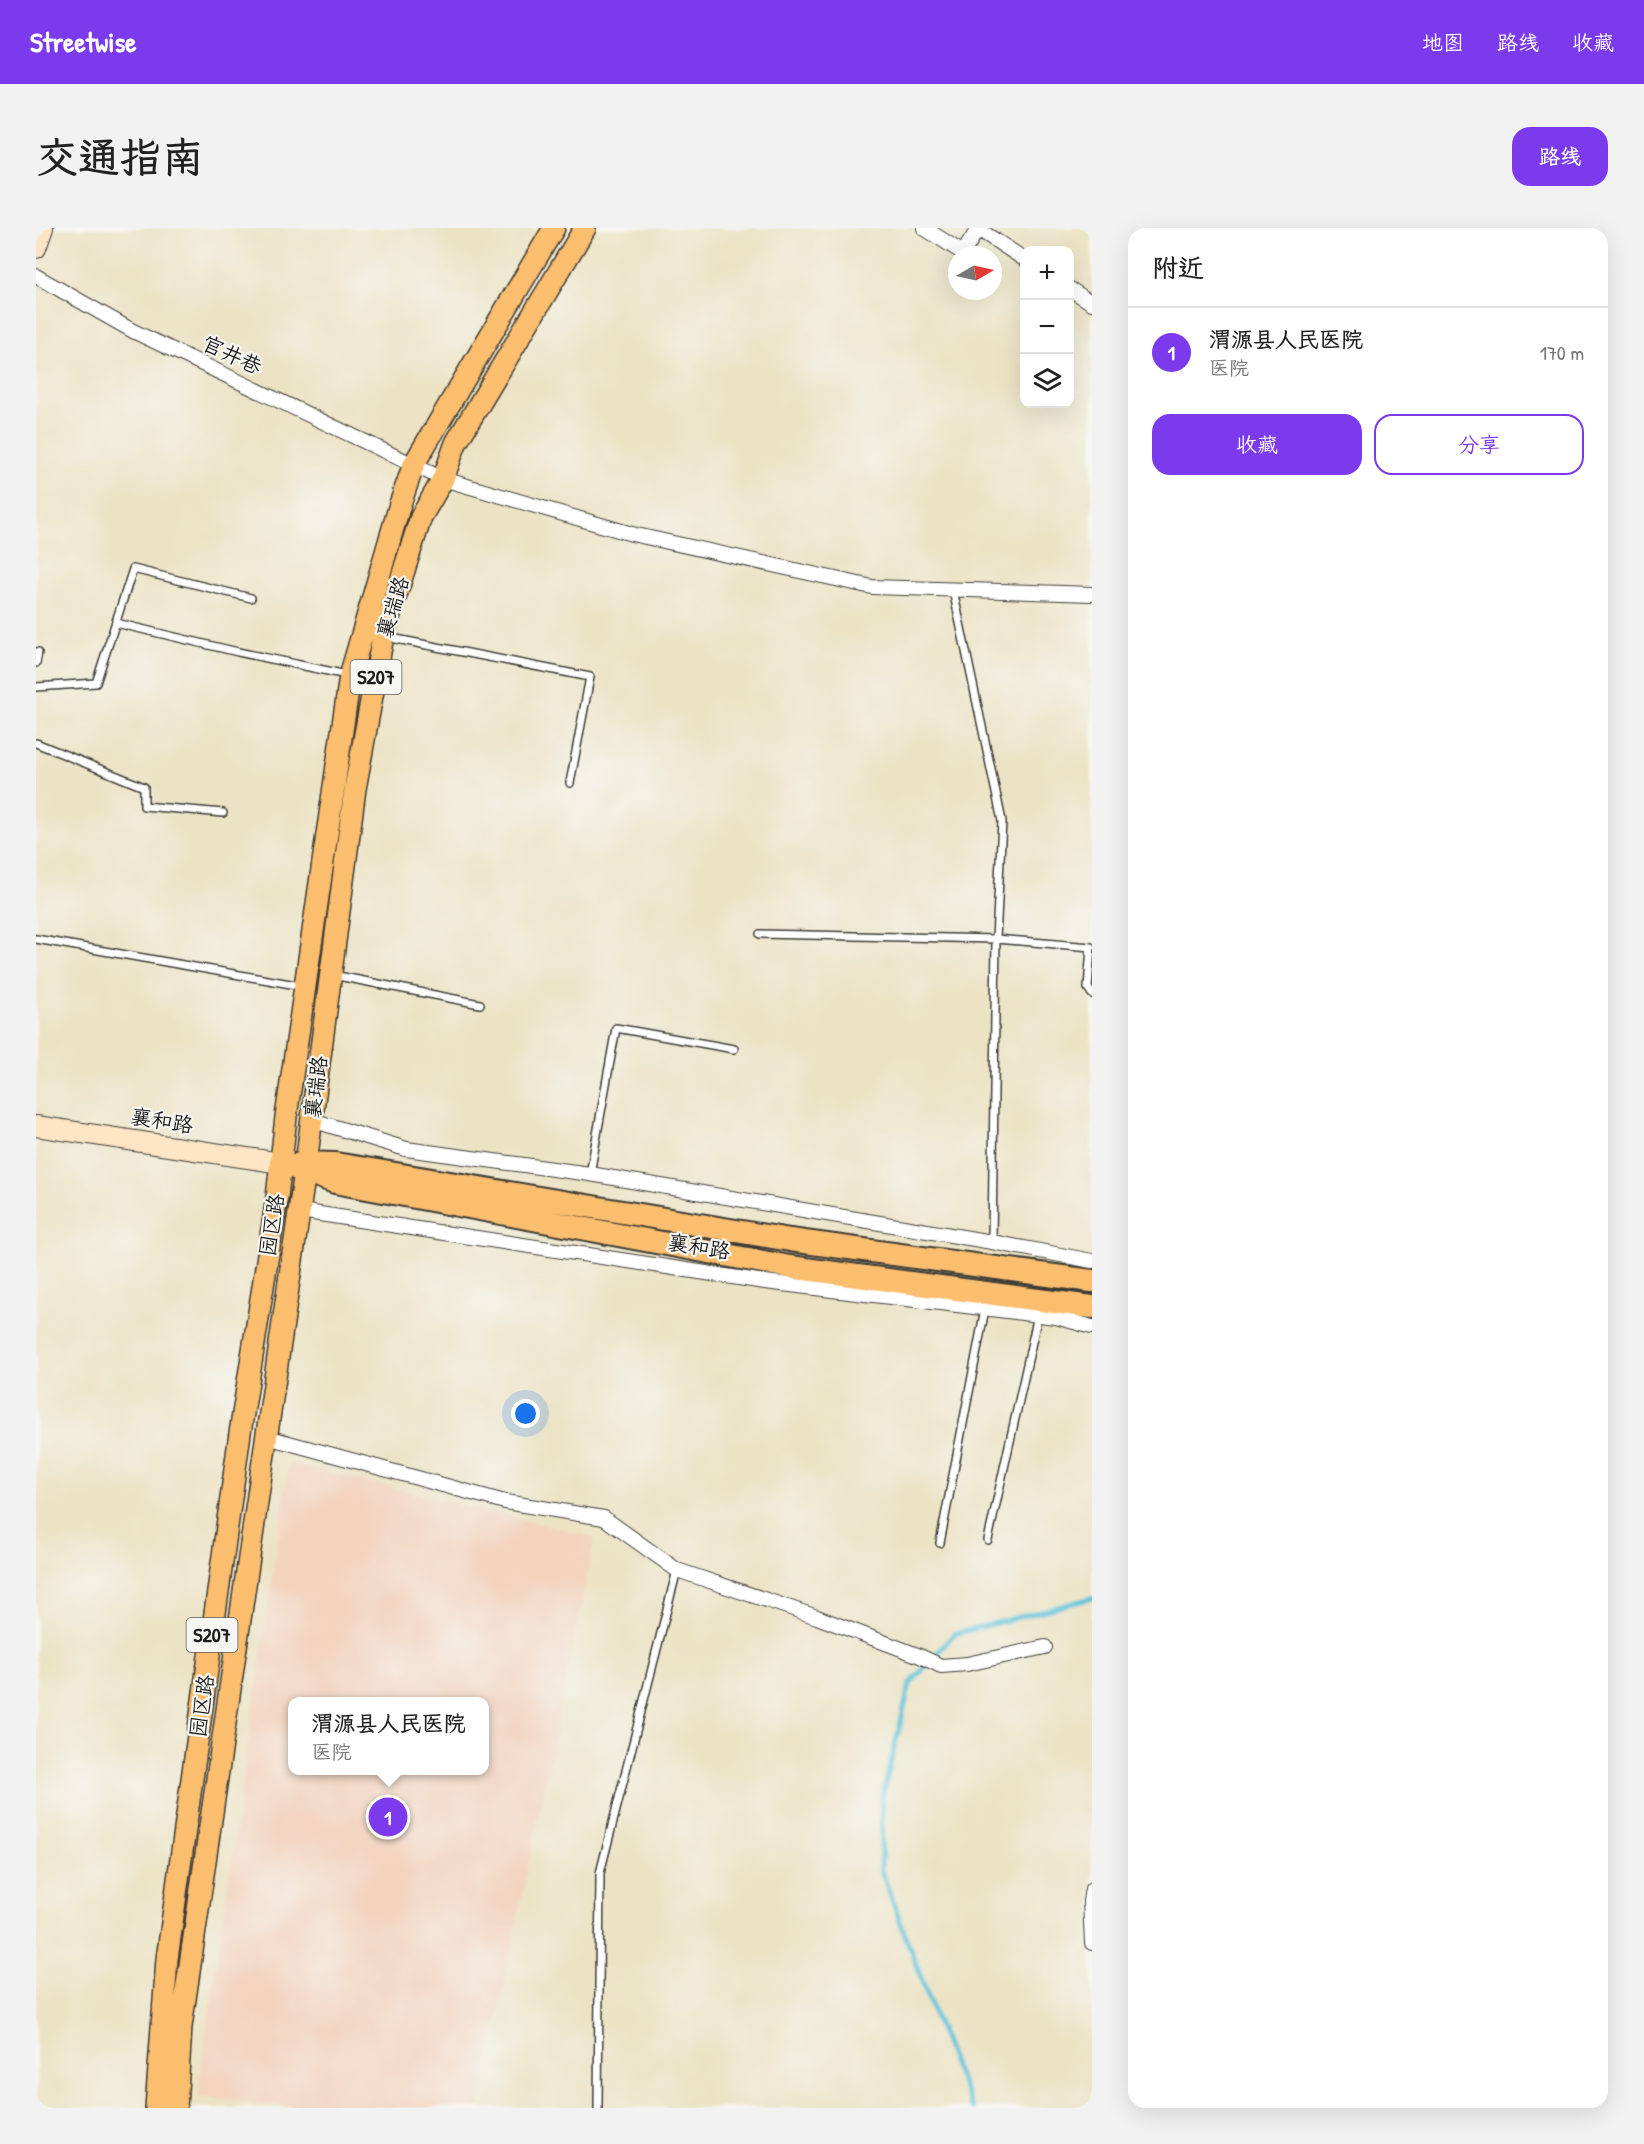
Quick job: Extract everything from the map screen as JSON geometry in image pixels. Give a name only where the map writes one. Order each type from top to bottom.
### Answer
[{"type":"highway","points":[[281,1163],[335,1182],[790,1267],[1092,1306]]},
{"type":"highway","points":[[281,1163],[336,1164],[790,1240],[1092,1281]]},
{"type":"main road","points":[[36,248],[43,228]]},
{"type":"main road","name":"襄瑞路","points":[[281,1163],[350,676],[400,504],[414,464],[554,228]]},
{"type":"main road","name":"襄瑞路","points":[[305,1172],[355,789],[383,636],[421,517],[443,479],[456,443],[585,228]]},
{"type":"main road","name":"襄和路","points":[[36,1126],[281,1163]]},
{"type":"main road","name":"园区路","points":[[156,2108],[167,1959],[240,1433],[281,1163]]},
{"type":"main road","name":"园区路","points":[[176,2108],[181,2027],[305,1172]]},
{"type":"street","points":[[924,228],[963,253],[978,229],[1020,257]]},
{"type":"street","name":"官井巷","points":[[36,276],[133,331],[443,479],[632,534],[872,587],[1092,594]]},
{"type":"street","points":[[1074,292],[1092,303]]},
{"type":"street","points":[[312,1120],[406,1149],[590,1174],[993,1242],[1092,1261]]},
{"type":"street","name":"襄和路","points":[[300,1211],[765,1282],[1056,1317],[1092,1327]]},
{"type":"street","points":[[267,1437],[505,1502],[604,1518],[676,1570],[817,1617],[941,1666],[967,1664],[1045,1647]]},
{"type":"street","points":[[1092,1889],[1090,1901],[1092,1943]]},
{"type":"lane","points":[[36,687],[96,683],[133,569],[251,598]]},
{"type":"lane","points":[[953,589],[1002,821],[996,939],[993,1242]]},
{"type":"lane","points":[[116,623],[350,676]]},
{"type":"lane","points":[[383,636],[590,676],[570,783]]},
{"type":"lane","points":[[36,652],[38,652],[36,663]]},
{"type":"lane","points":[[36,743],[144,787],[144,806],[223,813]]},
{"type":"lane","points":[[760,934],[996,939],[1091,947],[1088,988],[1092,994]]},
{"type":"lane","points":[[36,939],[306,987]]},
{"type":"lane","points":[[331,974],[480,1004]]},
{"type":"lane","points":[[590,1174],[616,1028],[734,1049]]},
{"type":"lane","points":[[940,1542],[985,1309]]},
{"type":"lane","points":[[988,1540],[1038,1315]]},
{"type":"lane","points":[[598,2108],[600,1873],[676,1570]]},
{"type":"shaded area","points":[[289,1463],[595,1537],[479,2108],[300,2108],[197,2096]]},
{"type":"waterway","points":[[972,2108],[951,2059],[881,1870],[882,1798],[910,1684],[954,1634],[1092,1598]]},
{"type":"place","name":"渭源县人民医院","points":[[388,1817]]}]
